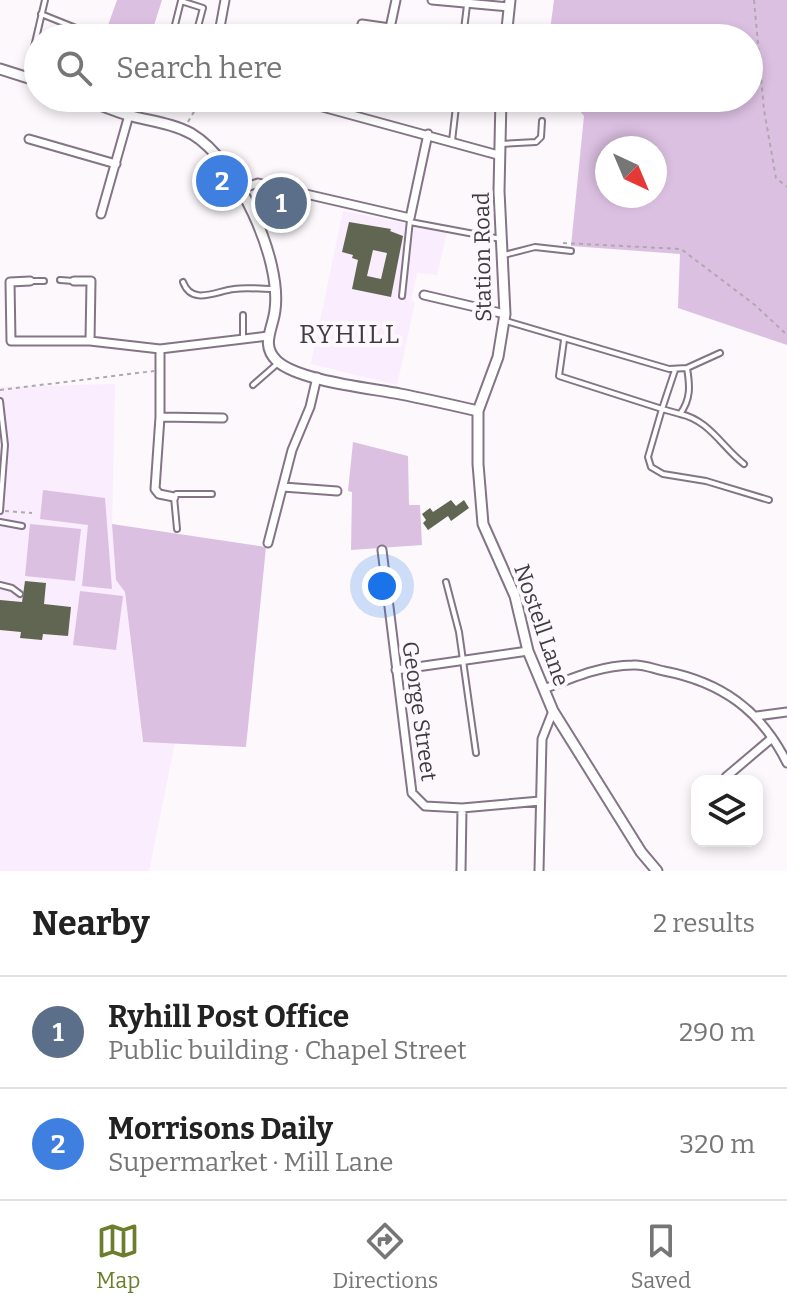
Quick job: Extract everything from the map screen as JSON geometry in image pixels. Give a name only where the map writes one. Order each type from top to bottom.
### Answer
[{"type":"street","points":[[221,24],[225,0]]},
{"type":"street","points":[[391,24],[396,0]]},
{"type":"street","points":[[432,0],[467,5],[509,4],[507,24]]},
{"type":"street","points":[[0,69],[24,76]]},
{"type":"street","points":[[121,112],[193,135],[210,150],[241,189],[273,265],[276,309],[268,336],[271,354],[279,363],[342,385],[478,411]]},
{"type":"street","points":[[343,112],[498,150]]},
{"type":"street","name":"Station Road","points":[[478,411],[498,357],[505,318],[498,150],[500,112]]},
{"type":"street","points":[[101,214],[110,202],[129,115]]},
{"type":"street","points":[[241,189],[258,183],[410,220],[428,134]]},
{"type":"street","points":[[29,139],[116,164]]},
{"type":"street","points":[[30,281],[10,282],[11,341],[90,341],[160,349],[268,336]]},
{"type":"street","points":[[74,281],[91,281],[90,341]]},
{"type":"street","points":[[424,295],[505,318]]},
{"type":"street","points":[[160,349],[160,417],[155,489],[159,494],[174,497]]},
{"type":"street","points":[[268,543],[292,450],[310,407],[317,377]]},
{"type":"street","name":"Nostell Lane","points":[[478,411],[483,524],[515,596],[528,651],[553,711],[622,824],[657,871]]},
{"type":"street","points":[[160,417],[223,418]]},
{"type":"street","points":[[283,487],[337,491]]},
{"type":"street","name":"George Street","points":[[382,550],[412,793],[425,806],[462,808],[540,801]]},
{"type":"street","points":[[396,670],[528,651]]},
{"type":"street","points":[[544,689],[582,674],[634,664],[695,677],[727,694],[757,716],[787,763]]},
{"type":"street","points":[[539,871],[542,739],[553,711]]},
{"type":"street","points":[[757,716],[787,712]]},
{"type":"street","points":[[728,775],[772,738]]},
{"type":"street","points":[[461,871],[462,808]]},
{"type":"lane","points":[[39,24],[45,0]]},
{"type":"lane","points":[[175,24],[181,1],[203,8],[199,24]]},
{"type":"lane","points":[[465,24],[467,5]]},
{"type":"lane","points":[[41,14],[66,24]]},
{"type":"lane","points":[[452,141],[455,112]]},
{"type":"lane","points":[[498,150],[536,142],[541,137],[542,121]]},
{"type":"lane","points":[[402,296],[410,220],[503,239]]},
{"type":"lane","points":[[504,255],[535,247],[571,251]]},
{"type":"lane","points":[[60,280],[74,281]]},
{"type":"lane","points":[[30,281],[44,281]]},
{"type":"lane","points":[[183,282],[192,294],[210,297],[242,288],[276,289]]},
{"type":"lane","points":[[243,315],[243,337]]},
{"type":"lane","points":[[505,318],[565,339],[675,370],[720,353]]},
{"type":"lane","points":[[565,339],[559,376],[689,416],[705,425],[744,464]]},
{"type":"lane","points":[[253,385],[279,363]]},
{"type":"lane","points":[[680,414],[689,395],[687,368]]},
{"type":"lane","points":[[675,370],[648,457],[651,467],[663,474],[706,481],[769,500]]},
{"type":"lane","points":[[0,401],[5,445],[0,510]]},
{"type":"lane","points":[[177,529],[174,497],[180,492],[212,494]]},
{"type":"lane","points":[[0,522],[22,526]]},
{"type":"lane","points":[[446,582],[463,661],[476,753]]},
{"type":"lane","points":[[0,585],[20,594]]},
{"type":"path","points":[[754,0],[756,24]]},
{"type":"path","points":[[763,99],[776,178],[787,187]]},
{"type":"path","points":[[183,130],[194,112]]},
{"type":"path","points":[[558,243],[681,249],[755,305],[787,335]]},
{"type":"path","points":[[0,390],[160,371]]},
{"type":"path","points":[[0,510],[32,513]]},
{"type":"shaded area","points":[[117,0],[162,0],[154,24],[109,24]]},
{"type":"shaded area","points":[[554,0],[787,0],[787,345],[678,308],[680,254],[571,246],[584,116],[581,112],[763,112],[763,24],[551,24]]},
{"type":"shaded area","points":[[343,211],[447,232],[437,275],[417,273],[411,300],[415,302],[397,385],[311,364]]},
{"type":"shaded area","points":[[115,384],[112,524],[116,580],[125,592],[142,742],[175,742],[149,871],[0,871],[0,387]]},
{"type":"shaded area","points":[[353,442],[408,456],[409,505],[420,505],[422,545],[351,550],[352,492],[348,491]]},
{"type":"shaded area","points":[[43,490],[105,498],[112,589],[82,586],[88,525],[40,519]]},
{"type":"shaded area","points":[[30,524],[81,529],[75,581],[25,576]]},
{"type":"shaded area","points":[[112,524],[266,547],[246,747],[143,742],[125,592],[116,580]]},
{"type":"shaded area","points":[[80,591],[123,596],[116,650],[73,645]]},
{"type":"building","points":[[261,191],[299,202],[294,218],[257,205]]},
{"type":"building","points":[[349,222],[391,229],[403,236],[391,297],[352,289],[358,260],[342,252]],"holes":[[[373,250],[387,253],[381,279],[367,276]]]},
{"type":"building","points":[[451,500],[456,506],[464,500],[469,508],[451,521],[448,516],[428,530],[422,514],[430,508],[433,512]]},
{"type":"building","points":[[25,581],[46,583],[44,604],[71,607],[68,636],[43,634],[42,640],[20,638],[21,632],[0,630],[0,600],[22,602]]},
{"type":"place","name":"Morrisons Daily","points":[[222,181]]},
{"type":"place","name":"Ryhill Post Office","points":[[281,203]]},
{"type":"district","name":"RYHILL","points":[[350,334]]}]
